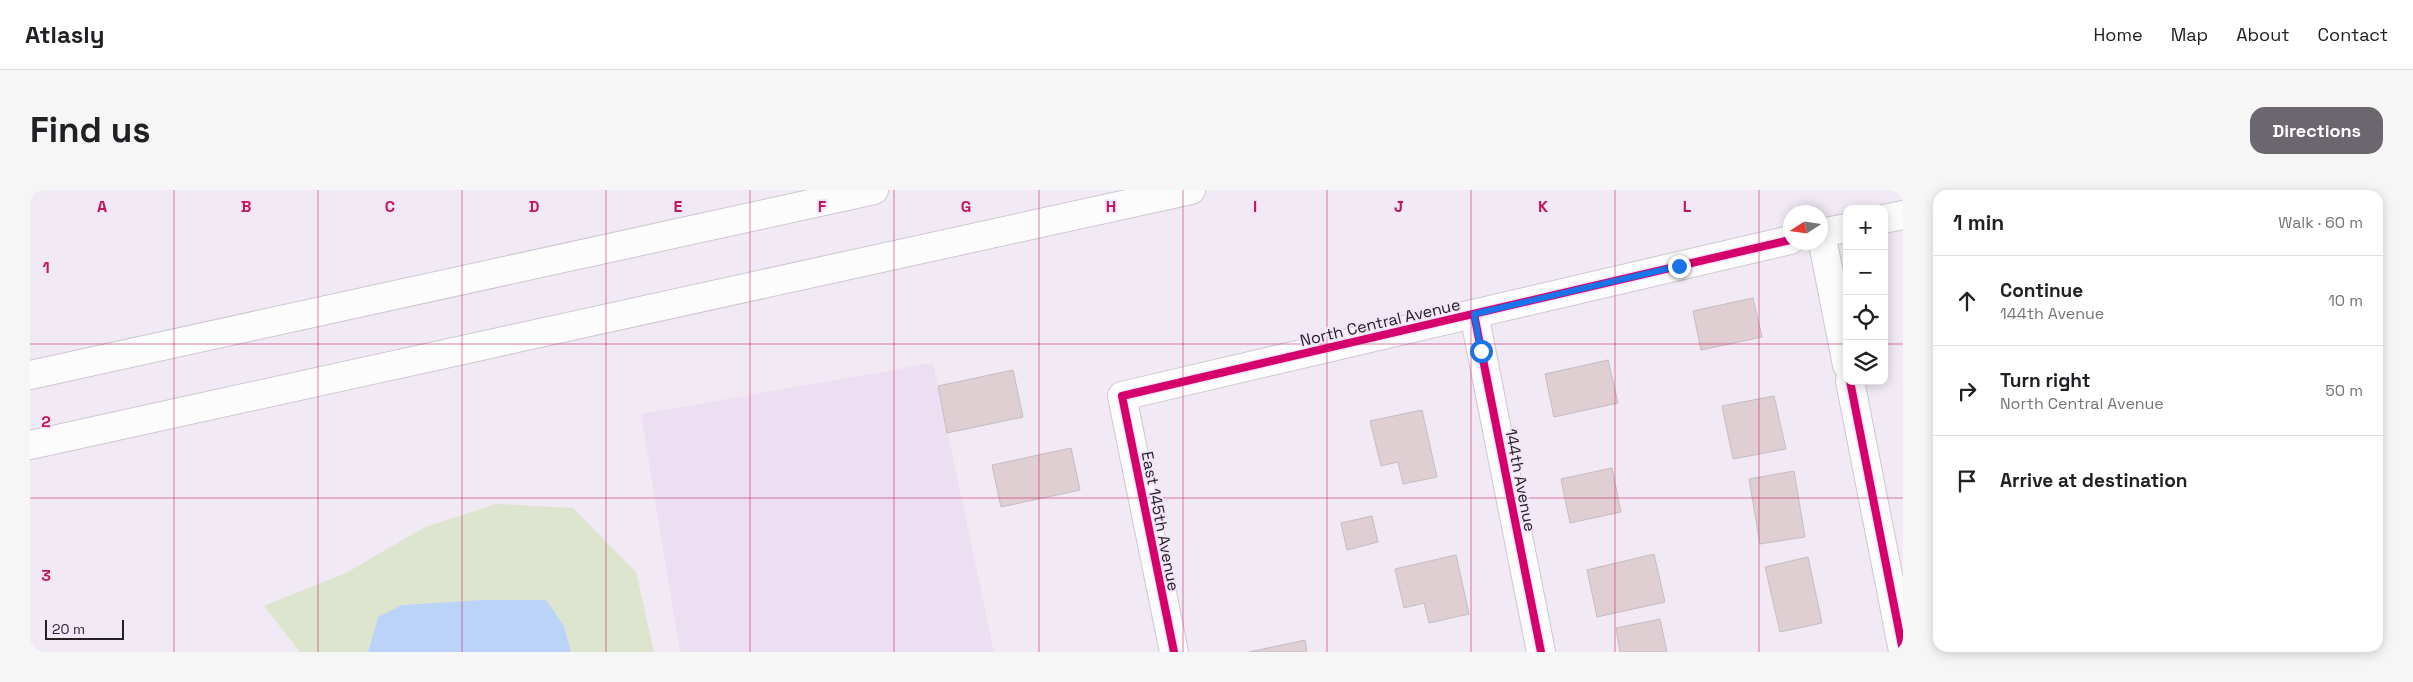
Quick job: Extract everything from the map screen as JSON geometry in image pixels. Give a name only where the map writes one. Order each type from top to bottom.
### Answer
[{"type":"main road","points":[[30,375],[874,190]]},
{"type":"main road","points":[[30,445],[1191,190]]},
{"type":"main road","points":[[1888,218],[1903,215]]},
{"type":"main road","points":[[1828,232],[1843,229]]},
{"type":"main road","name":"North Central Avenue","points":[[1122,396],[1783,242]]},
{"type":"main road","points":[[1824,250],[1843,345]]},
{"type":"main road","name":"144th Avenue","points":[[1474,314],[1541,652]]},
{"type":"main road","points":[[1851,385],[1903,650]]},
{"type":"main road","name":"East 145th Avenue","points":[[1122,396],[1174,652]]},
{"type":"shaded area","points":[[933,363],[994,652],[680,652],[641,414]]},
{"type":"green space","points":[[496,504],[573,508],[636,572],[654,652],[571,652],[564,626],[378,617],[368,652],[300,652],[264,606],[346,573],[425,527]]},
{"type":"water","points":[[483,600],[546,600],[564,626],[571,652],[368,652],[378,617],[402,605]]},
{"type":"building","points":[[1753,298],[1762,337],[1701,350],[1693,311]]},
{"type":"building","points":[[1608,360],[1618,403],[1554,417],[1545,374]]},
{"type":"building","points":[[1013,370],[1023,417],[947,433],[938,386]]},
{"type":"building","points":[[1774,396],[1786,449],[1733,459],[1722,406]]},
{"type":"building","points":[[1422,410],[1437,477],[1403,484],[1398,462],[1381,466],[1370,421]]},
{"type":"building","points":[[1071,448],[1080,490],[1001,507],[992,465]]},
{"type":"building","points":[[1612,468],[1621,512],[1570,523],[1561,479]]},
{"type":"building","points":[[1794,471],[1805,537],[1760,544],[1749,479]]},
{"type":"building","points":[[1372,516],[1378,542],[1347,550],[1341,523]]},
{"type":"building","points":[[1654,554],[1665,602],[1597,617],[1587,570]]},
{"type":"building","points":[[1456,555],[1469,614],[1429,623],[1424,603],[1404,608],[1395,569]]},
{"type":"building","points":[[1808,557],[1822,623],[1780,632],[1765,567]]},
{"type":"building","points":[[1660,619],[1667,652],[1620,652],[1616,628]]},
{"type":"building","points":[[1305,640],[1307,652],[1249,652]]},
{"type":"cycle path","points":[[1174,652],[1122,396],[1783,242]]},
{"type":"cycle path","points":[[1474,314],[1541,652]]},
{"type":"cycle path","points":[[1851,385],[1903,651]]},
{"type":"route","points":[[1481,351],[1474,314],[1679,266]]}]
